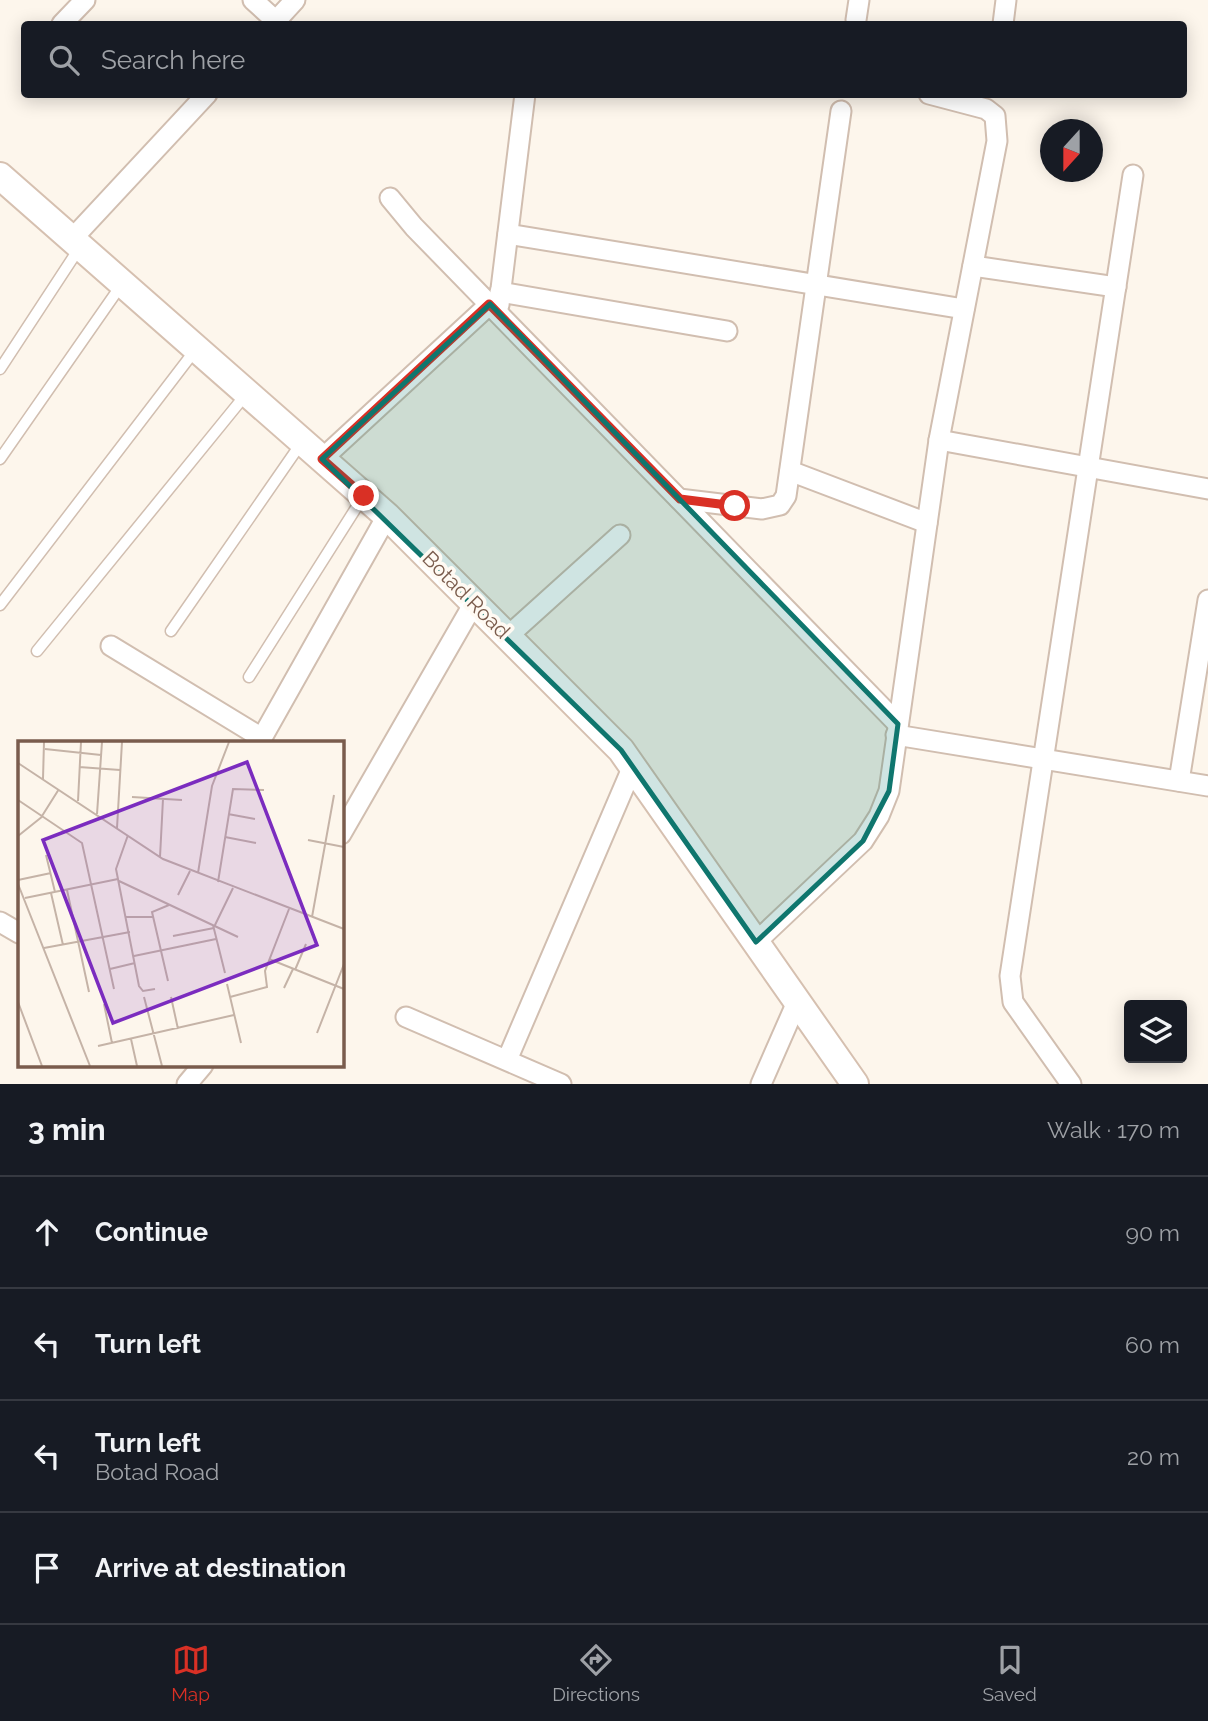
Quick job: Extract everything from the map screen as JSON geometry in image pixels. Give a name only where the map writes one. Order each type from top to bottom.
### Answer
[{"type":"main road","name":"Botad Road","points":[[0,176],[387,516],[621,750],[855,1084]]},
{"type":"street","points":[[65,21],[85,0]]},
{"type":"street","points":[[253,0],[272,21]]},
{"type":"street","points":[[276,21],[295,0]]},
{"type":"street","points":[[856,20],[859,0]]},
{"type":"street","points":[[1003,21],[1006,0]]},
{"type":"street","points":[[76,243],[203,98]]},
{"type":"street","points":[[312,450],[496,303],[508,234],[525,98]]},
{"type":"street","points":[[755,942],[863,841],[879,816],[889,791],[939,440],[997,141],[995,116],[986,109],[944,98]]},
{"type":"street","points":[[680,499],[773,508],[780,505],[786,496],[841,111]]},
{"type":"street","points":[[1071,1084],[1013,1002],[1010,976],[1133,175]]},
{"type":"street","points":[[390,198],[414,227],[496,303],[897,730],[1208,786]]},
{"type":"street","points":[[508,234],[964,309]]},
{"type":"street","points":[[973,266],[1116,287]]},
{"type":"street","points":[[496,303],[727,331]]},
{"type":"street","points":[[939,440],[1208,489]]},
{"type":"street","points":[[790,471],[927,523]]},
{"type":"street","points":[[111,646],[260,741],[387,516]]},
{"type":"street","points":[[508,636],[620,535]]},
{"type":"street","points":[[1179,781],[1208,600]]},
{"type":"street","points":[[343,831],[474,603]]},
{"type":"street","points":[[507,1060],[633,766]]},
{"type":"street","points":[[0,922],[18,932]]},
{"type":"street","points":[[761,1084],[797,1002]]},
{"type":"street","points":[[406,1017],[561,1084]]},
{"type":"street","points":[[187,1084],[202,1066]]},
{"type":"lane","points":[[0,369],[76,243]]},
{"type":"lane","points":[[0,458],[122,283]]},
{"type":"lane","points":[[0,605],[197,348]]},
{"type":"lane","points":[[37,651],[247,393]]},
{"type":"lane","points":[[171,631],[312,450]]},
{"type":"lane","points":[[248,677],[364,496]]},
{"type":"highlighted area","points":[[490,304],[898,724],[889,791],[863,841],[756,942],[621,750],[322,459]]},
{"type":"route","points":[[364,496],[322,459],[489,304],[680,499],[735,506]]}]
